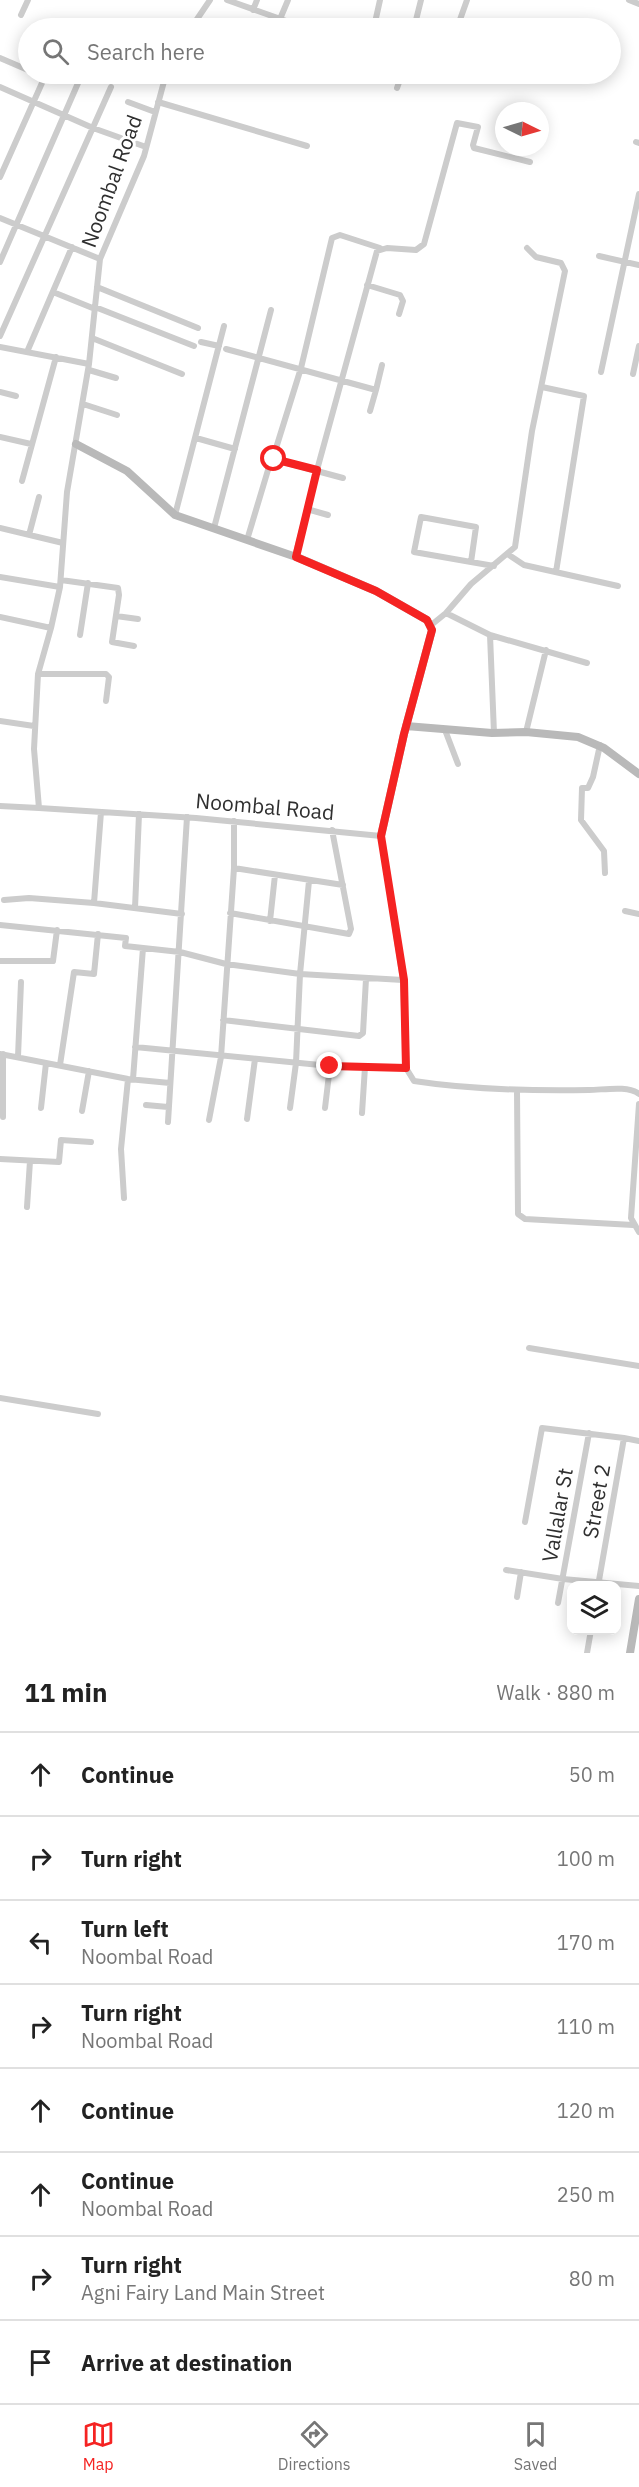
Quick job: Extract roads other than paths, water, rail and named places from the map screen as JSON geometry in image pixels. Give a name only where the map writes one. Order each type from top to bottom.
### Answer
[{"type":"street","points":[[21,15],[28,0]]},
{"type":"street","points":[[198,18],[210,0]]},
{"type":"street","points":[[227,0],[277,18]]},
{"type":"street","points":[[253,10],[257,0]]},
{"type":"street","points":[[280,18],[288,0]]},
{"type":"street","points":[[370,0],[379,3],[376,18]]},
{"type":"street","points":[[416,18],[421,0]]},
{"type":"street","points":[[461,18],[467,0]]},
{"type":"street","points":[[629,0],[639,4]]},
{"type":"street","points":[[0,58],[18,66]]},
{"type":"street","points":[[0,177],[42,84]]},
{"type":"street","points":[[0,262],[78,84]]},
{"type":"street","name":"Noombal Road","points":[[163,84],[146,147],[100,259],[89,367],[67,492],[60,583],[51,628],[38,674],[34,726],[39,808],[188,817],[381,836]]},
{"type":"street","points":[[397,88],[398,84]]},
{"type":"street","points":[[0,87],[93,128],[146,147]]},
{"type":"street","points":[[0,336],[111,87]]},
{"type":"street","points":[[128,102],[155,112]]},
{"type":"street","points":[[158,102],[307,146]]},
{"type":"street","points":[[276,460],[277,445],[301,368],[332,238],[340,235],[380,248],[416,250],[424,244],[457,123],[478,128],[474,148],[530,162]]},
{"type":"street","points":[[601,372],[639,194]]},
{"type":"street","points":[[0,218],[100,259]]},
{"type":"street","points":[[27,352],[72,248]]},
{"type":"street","points":[[296,557],[341,380],[375,256],[380,248]]},
{"type":"street","points":[[430,626],[446,613],[471,584],[509,555],[515,547],[532,431],[565,271],[561,264],[536,257],[527,248]]},
{"type":"street","points":[[599,256],[639,265]]},
{"type":"street","points":[[367,285],[400,295],[403,301],[399,314]]},
{"type":"street","points":[[97,287],[198,328]]},
{"type":"street","points":[[53,292],[194,346]]},
{"type":"street","points":[[214,528],[271,310]]},
{"type":"street","points":[[175,515],[222,348],[224,326]]},
{"type":"street","points":[[92,338],[182,375]]},
{"type":"street","points":[[201,342],[376,390]]},
{"type":"street","points":[[633,374],[639,346]]},
{"type":"street","points":[[0,347],[56,357],[116,378]]},
{"type":"street","points":[[22,481],[56,357]]},
{"type":"street","points":[[370,411],[382,365]]},
{"type":"street","points":[[542,387],[584,396],[556,572]]},
{"type":"street","points":[[0,392],[16,396]]},
{"type":"street","points":[[83,404],[117,415]]},
{"type":"street","points":[[0,437],[31,444]]},
{"type":"street","points":[[196,438],[235,449]]},
{"type":"street","points":[[76,444],[127,471],[175,515],[296,557],[376,591],[427,620],[432,630],[406,726],[381,836],[404,980],[406,1068],[414,1081],[517,1091],[618,1090],[635,1091],[639,1094]]},
{"type":"street","points":[[247,540],[271,460],[343,478]]},
{"type":"street","points":[[29,535],[39,497]]},
{"type":"street","points":[[307,510],[328,515]]},
{"type":"street","points":[[477,527],[421,517],[414,552],[494,567]]},
{"type":"street","points":[[471,562],[478,518]]},
{"type":"street","points":[[0,528],[63,543]]},
{"type":"street","points":[[509,555],[524,565],[618,586]]},
{"type":"street","points":[[0,577],[60,583],[88,583],[118,588],[119,596],[112,642],[134,646]]},
{"type":"street","points":[[80,635],[88,583]]},
{"type":"street","points":[[446,613],[490,635],[587,663]]},
{"type":"street","points":[[116,616],[138,619]]},
{"type":"street","points":[[0,617],[51,628]]},
{"type":"street","points":[[490,635],[494,733]]},
{"type":"street","points":[[526,732],[546,650]]},
{"type":"street","points":[[38,674],[106,674],[109,677],[106,701]]},
{"type":"street","points":[[0,720],[34,726]]},
{"type":"street","points":[[406,726],[578,737],[600,745],[639,774]]},
{"type":"street","points":[[446,729],[458,764]]},
{"type":"street","points":[[600,745],[593,777],[588,788],[582,788],[581,820],[604,851],[605,873]]},
{"type":"street","points":[[0,806],[39,808]]},
{"type":"street","points":[[94,903],[101,812]]},
{"type":"street","points":[[135,908],[139,814]]},
{"type":"street","points":[[168,1122],[188,817]]},
{"type":"street","points":[[209,1120],[221,1057],[234,868],[234,821]]},
{"type":"street","points":[[230,913],[349,934],[351,929],[332,830]]},
{"type":"street","points":[[234,868],[343,885]]},
{"type":"street","points":[[270,921],[275,875]]},
{"type":"street","points":[[290,1108],[296,1063],[300,974],[309,881]]},
{"type":"street","points":[[4,900],[38,899],[94,903],[182,914]]},
{"type":"street","points":[[625,911],[639,914]]},
{"type":"street","points":[[0,925],[126,938],[125,946],[180,952],[226,964],[300,974],[404,980]]},
{"type":"street","points":[[0,961],[53,961],[57,930]]},
{"type":"street","points":[[60,1065],[74,972],[94,974],[98,934]]},
{"type":"street","points":[[124,1198],[121,1149],[135,1047],[143,948]]},
{"type":"street","points":[[223,1020],[359,1036],[363,1033],[365,1021],[366,979]]},
{"type":"street","points":[[18,1057],[21,982]]},
{"type":"street","points":[[135,1047],[330,1066],[406,1068]]},
{"type":"street","points":[[3,1117],[2,1054],[130,1079],[170,1083]]},
{"type":"street","points":[[247,1119],[255,1059]]},
{"type":"street","points":[[41,1108],[46,1063]]},
{"type":"street","points":[[325,1108],[330,1066]]},
{"type":"street","points":[[362,1113],[365,1068]]},
{"type":"street","points":[[82,1111],[89,1071]]},
{"type":"street","points":[[517,1091],[518,1214],[525,1220],[633,1225]]},
{"type":"street","points":[[639,1104],[632,1207],[633,1225],[639,1232]]},
{"type":"street","points":[[146,1105],[168,1107]]},
{"type":"street","points":[[0,1159],[59,1162],[61,1140],[91,1142]]},
{"type":"street","points":[[27,1207],[30,1161]]},
{"type":"street","points":[[529,1348],[639,1365]]},
{"type":"street","points":[[0,1398],[98,1414]]},
{"type":"street","points":[[525,1522],[542,1428],[624,1438]]},
{"type":"street","name":"Vallalar St","points":[[558,1604],[589,1433]]},
{"type":"street","name":"Street 2","points":[[600,1581],[624,1438],[639,1441]]},
{"type":"street","points":[[506,1570],[577,1581]]},
{"type":"street","points":[[517,1598],[521,1572]]},
{"type":"street","points":[[621,1585],[639,1586]]},
{"type":"street","points":[[630,1653],[637,1622],[639,1599]]},
{"type":"street","points":[[587,1653],[590,1635]]}]
